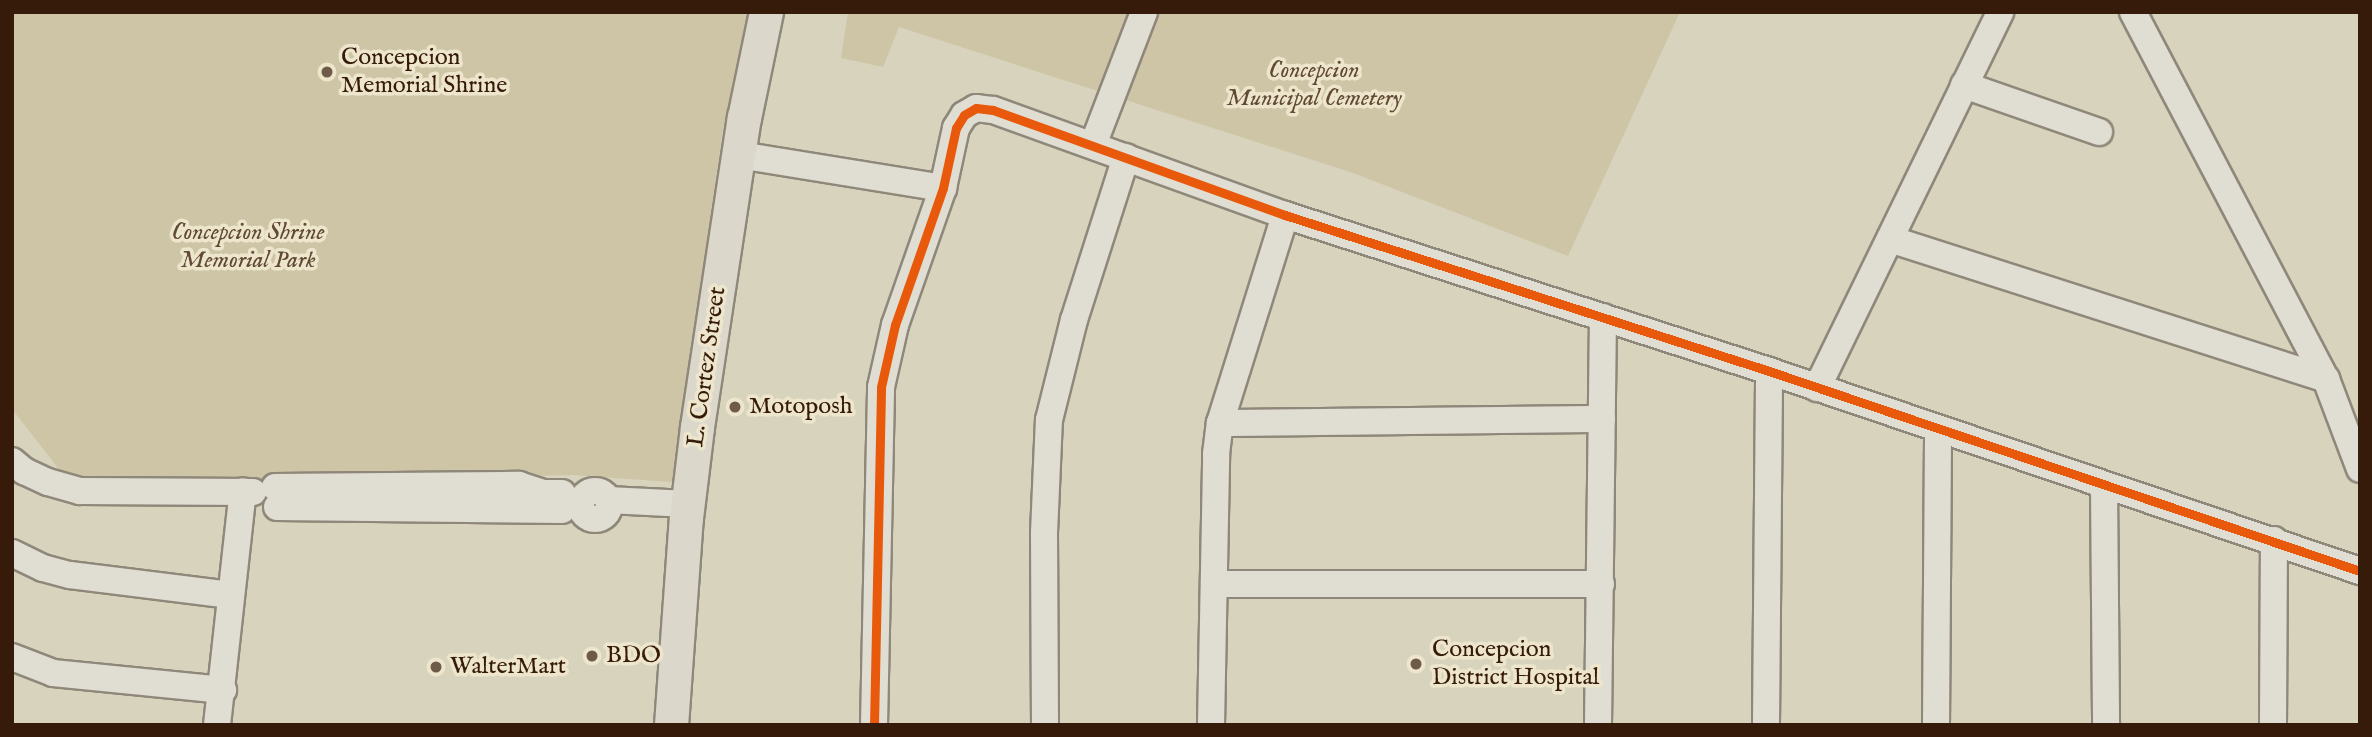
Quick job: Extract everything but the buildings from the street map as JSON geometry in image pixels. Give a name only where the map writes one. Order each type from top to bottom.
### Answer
[{"type":"main road","name":"L. Cortez Street","points":[[671,725],[687,511],[739,155],[766,12]]},
{"type":"street","points":[[1093,145],[1144,12]]},
{"type":"street","points":[[1817,388],[2000,12]]},
{"type":"street","points":[[2133,12],[2326,379],[2360,469]]},
{"type":"street","points":[[1964,85],[2099,132]]},
{"type":"street","points":[[874,725],[881,387],[895,325],[943,188],[956,128],[964,115],[976,108],[993,110],[1285,215],[1769,371],[1938,431],[2274,540],[2360,571]]},
{"type":"street","points":[[739,155],[943,188]]},
{"type":"street","points":[[1045,725],[1044,533],[1049,420],[1074,320],[1126,157]]},
{"type":"street","points":[[1211,725],[1216,454],[1220,423],[1285,215]]},
{"type":"street","points":[[1890,239],[2326,379]]},
{"type":"street","points":[[1598,725],[1603,317]]},
{"type":"street","points":[[1766,725],[1769,371]]},
{"type":"street","points":[[1220,423],[1602,419]]},
{"type":"street","points":[[1936,725],[1938,431]]},
{"type":"street","points":[[12,461],[24,471],[48,482],[80,491],[581,503],[687,511]]},
{"type":"street","points":[[2104,486],[2106,725]]},
{"type":"street","points":[[217,725],[223,690],[231,595],[262,494]]},
{"type":"street","points":[[2273,725],[2274,540]]},
{"type":"street","points":[[12,553],[43,568],[70,575],[231,595]]},
{"type":"street","points":[[1215,584],[1601,584]]},
{"type":"street","points":[[12,657],[53,673],[223,690]]},
{"type":"green space","name":"Concepcion Shrine Memorial Park","points":[[12,12],[751,12],[723,129],[672,482],[572,475],[72,486],[12,409]]},
{"type":"green space","name":"Concepcion Municipal Cemetery","points":[[848,12],[1680,12],[1568,256],[1353,173],[899,27],[883,67],[841,58]]},
{"type":"cycle path","points":[[874,725],[881,387],[895,325],[943,188],[956,128],[964,115],[976,108],[993,110],[1285,215],[1769,371],[2360,571]]},
{"type":"place","name":"Concepcion Memorial Shrine","points":[[327,72]]},
{"type":"place","name":"Motoposh","points":[[735,407]]},
{"type":"place","name":"BDO","points":[[592,656]]},
{"type":"place","name":"Concepcion District Hospital","points":[[1416,664]]},
{"type":"place","name":"WalterMart","points":[[436,667]]}]
